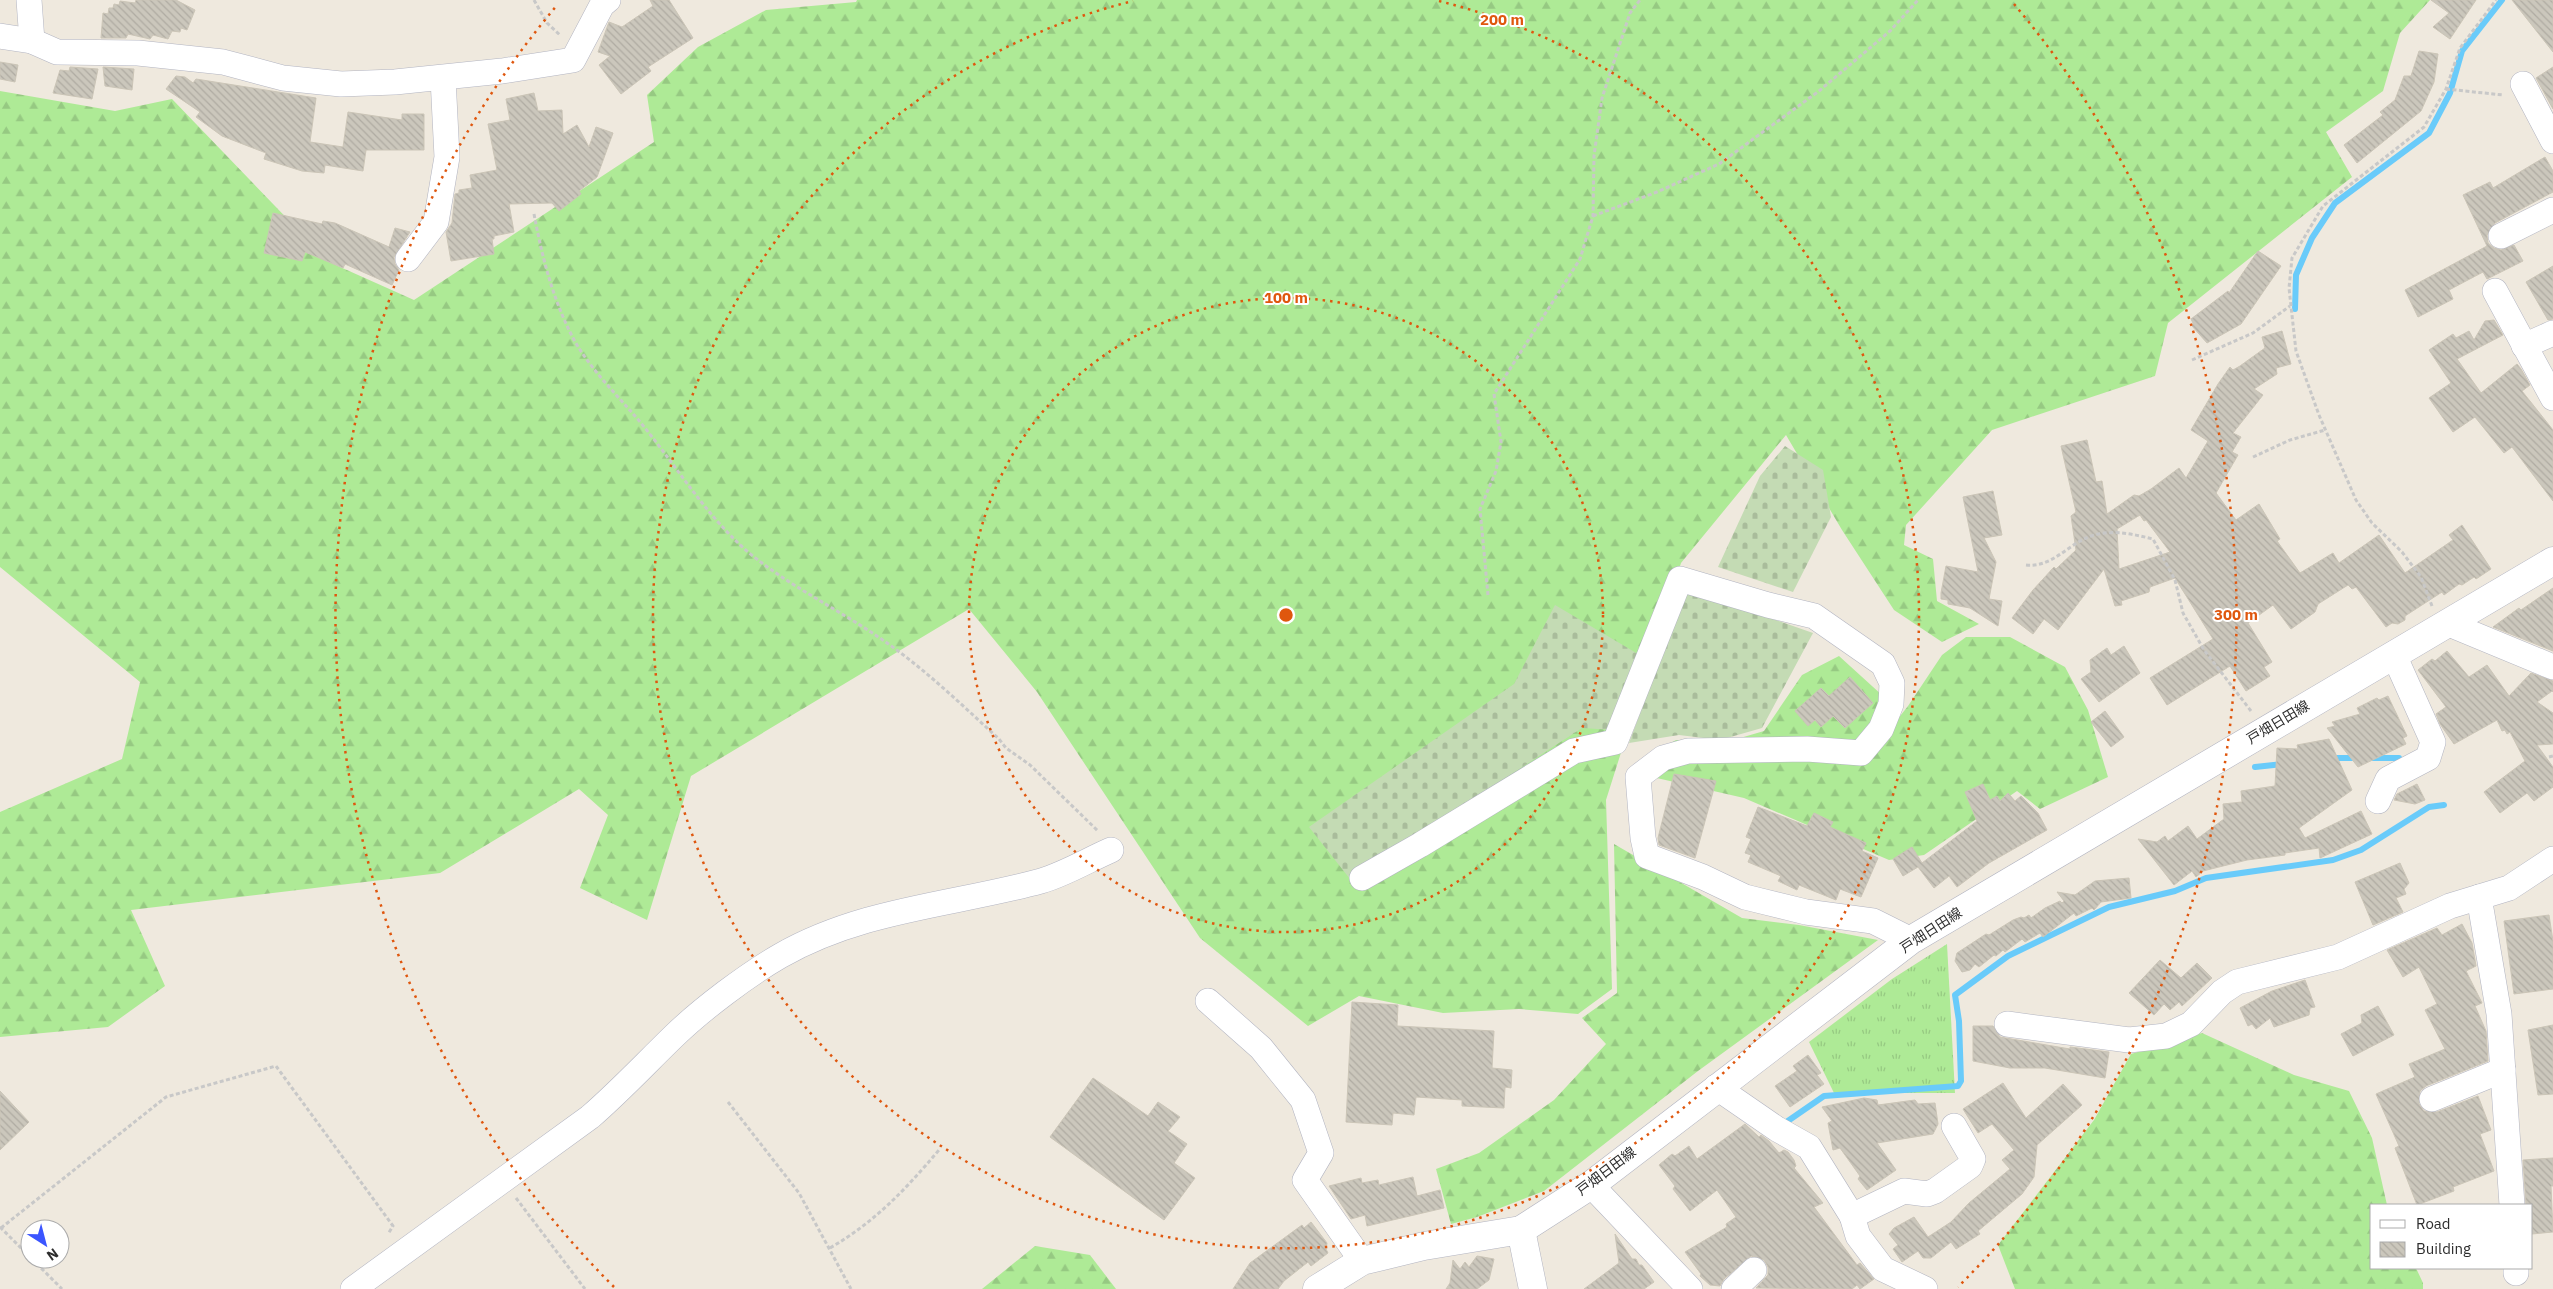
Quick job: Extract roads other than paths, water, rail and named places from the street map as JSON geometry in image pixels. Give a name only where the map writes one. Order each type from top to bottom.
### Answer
[{"type":"main road","name":"戸畑日田線","points":[[1317,1289],[1362,1261],[1424,1246],[1521,1230],[1591,1185],[1716,1087],[1912,940],[2394,655],[2442,618],[2553,560]]},
{"type":"main road","points":[[1521,1230],[1533,1289]]},
{"type":"street","points":[[29,0],[32,41]]},
{"type":"street","points":[[0,36],[32,41],[57,52],[138,52],[223,62],[283,78],[341,84],[443,78],[573,60],[602,4],[608,0]]},
{"type":"street","points":[[408,259],[436,222],[447,157],[443,78]]},
{"type":"street","points":[[2523,84],[2553,140]]},
{"type":"street","points":[[2501,236],[2553,210]]},
{"type":"street","points":[[2495,291],[2553,398]]},
{"type":"street","points":[[2524,346],[2553,333]]},
{"type":"street","points":[[1362,878],[1420,846],[1574,751],[1615,742],[1680,579],[1768,606],[1814,616],[1883,664],[1892,683],[1891,704],[1882,729],[1861,754],[1807,748],[1737,749],[1688,751],[1662,758],[1638,777],[1643,838],[1648,856],[1703,877],[1745,897],[1806,912],[1873,921],[1912,940]]},
{"type":"street","points":[[2442,618],[2553,667]]},
{"type":"street","points":[[2378,801],[2388,779],[2428,758],[2433,742],[2394,655]]},
{"type":"street","points":[[353,1289],[590,1117],[625,1087],[675,1035],[705,1008],[780,956],[856,923],[901,910],[1043,881],[1111,850]]},
{"type":"street","points":[[2008,1024],[2129,1040],[2166,1036],[2191,1024],[2222,992],[2237,982],[2338,957],[2450,906],[2509,888],[2553,858]]},
{"type":"street","points":[[2479,897],[2499,1014],[2512,1204]]},
{"type":"street","points":[[1208,1001],[1261,1048],[1303,1100],[1321,1154],[1306,1180],[1362,1261]]},
{"type":"street","points":[[2432,1100],[2503,1070]]},
{"type":"street","points":[[1716,1087],[1760,1118],[1809,1147],[1852,1216],[1862,1242],[1883,1269],[1925,1289]]},
{"type":"street","points":[[1852,1216],[1904,1191],[1927,1194],[1935,1191],[1970,1166],[1973,1159],[1954,1126]]},
{"type":"street","points":[[1591,1185],[1690,1289]]},
{"type":"street","points":[[1734,1289],[1754,1270]]},
{"type":"waterway","points":[[2295,309],[2296,275],[2312,238],[2335,203],[2429,133],[2450,93],[2462,51],[2502,0]]},
{"type":"waterway","points":[[2330,758],[2358,758]]},
{"type":"waterway","points":[[2370,758],[2399,758]]},
{"type":"waterway","points":[[2255,767],[2283,764]]},
{"type":"waterway","points":[[1782,1125],[1824,1096],[1958,1086],[1961,1081],[1959,1021],[1955,995],[2008,956],[2109,907],[2175,891],[2206,878],[2333,860],[2361,850],[2429,807],[2444,805]]}]
